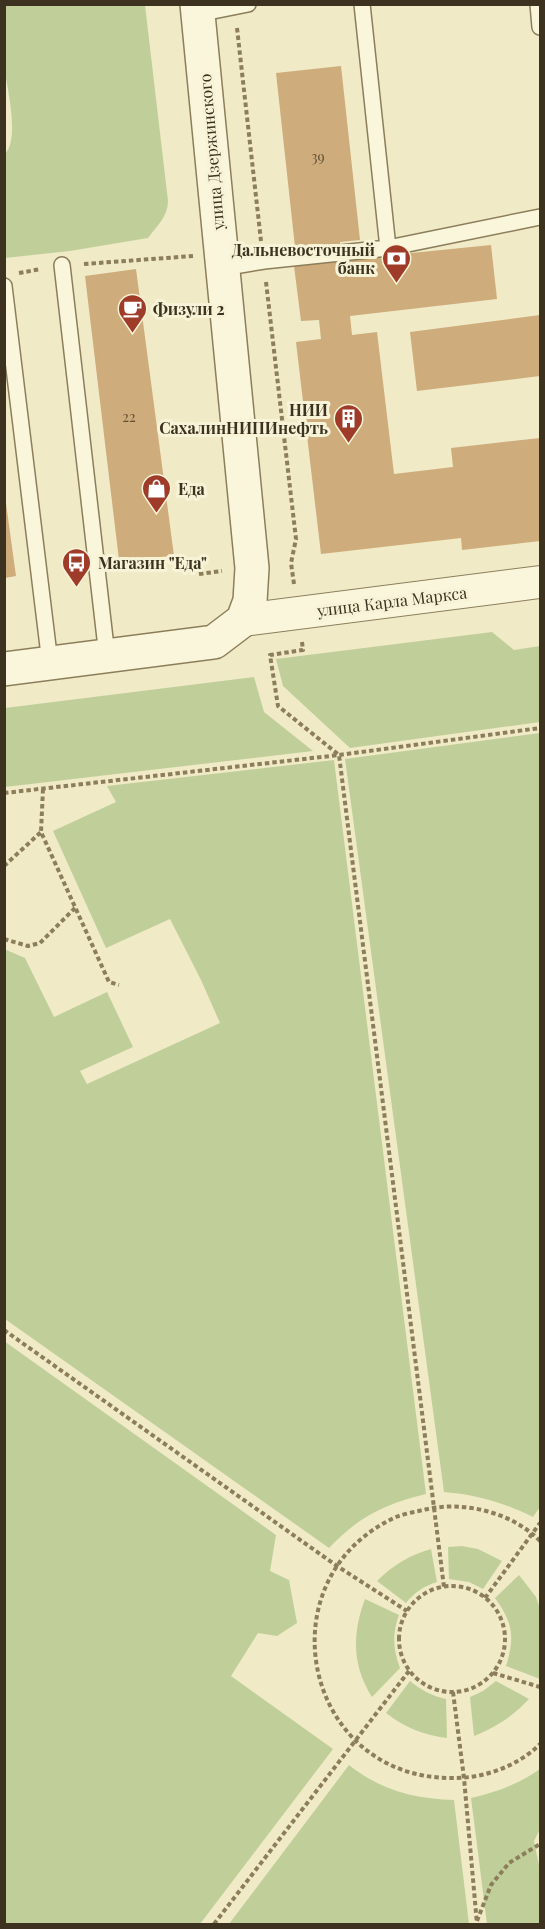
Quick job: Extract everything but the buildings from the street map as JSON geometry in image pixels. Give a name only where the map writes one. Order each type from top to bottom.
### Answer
[{"type":"street","name":"улица Дзержинского","points":[[198,9],[252,568],[250,602],[243,620]]},
{"type":"street","name":"улица Карла Маркса","points":[[243,620],[540,582]]},
{"type":"street","points":[[4,669],[214,642],[243,620]]},
{"type":"lane","points":[[362,4],[388,248]]},
{"type":"lane","points":[[538,4],[540,27]]},
{"type":"lane","points":[[198,9],[241,5]]},
{"type":"lane","points":[[222,268],[264,261],[388,248],[540,217]]},
{"type":"lane","points":[[62,265],[107,656]]},
{"type":"lane","points":[[4,286],[50,663]]},
{"type":"path","points":[[241,5],[264,261],[296,539],[291,563],[303,650],[270,655],[278,706],[339,755],[444,1587]]},
{"type":"path","points":[[16,273],[62,265],[193,256],[222,268]]},
{"type":"path","points":[[4,793],[339,755],[540,728]]},
{"type":"path","points":[[43,789],[41,832],[109,982],[119,985]]},
{"type":"path","points":[[4,866],[41,832]]},
{"type":"path","points":[[4,939],[28,946],[40,943],[75,908]]},
{"type":"path","points":[[4,1330],[337,1566],[407,1611]]},
{"type":"path","points":[[540,1541],[532,1533],[503,1517],[470,1507],[435,1507],[397,1517],[363,1537],[337,1566],[320,1600],[313,1638],[317,1675],[332,1711],[355,1741],[378,1759],[405,1772],[434,1778],[464,1778],[499,1770],[531,1753],[540,1744]]},
{"type":"path","points":[[485,1598],[540,1523]]},
{"type":"path","points":[[444,1587],[464,1588],[485,1598],[500,1618],[505,1642],[501,1658],[493,1672],[482,1683],[468,1690],[453,1692],[436,1690],[421,1683],[403,1660],[399,1642],[401,1623],[407,1611],[421,1596],[444,1587]]},
{"type":"path","points":[[214,1924],[410,1671]]},
{"type":"path","points":[[493,1672],[540,1687]]},
{"type":"path","points":[[453,1692],[464,1778],[476,1924]]},
{"type":"path","points":[[476,1924],[491,1885],[509,1863],[540,1844]]},
{"type":"green space","points":[[5,4],[145,5],[168,201],[164,216],[148,238],[70,251],[5,258],[5,154],[12,136],[12,125],[3,59]]},
{"type":"green space","points":[[492,632],[514,650],[540,646],[540,722],[350,748],[283,686],[276,659]]},
{"type":"green space","points":[[254,677],[264,712],[313,751],[5,787],[5,708]]},
{"type":"green space","points":[[540,733],[540,1507],[533,1517],[490,1500],[444,1492],[345,759]]},
{"type":"green space","points":[[334,760],[426,1494],[398,1502],[373,1513],[351,1528],[329,1548],[5,1319],[4,949],[25,958],[54,1017],[107,992],[133,1047],[80,1071],[87,1084],[220,1023],[170,919],[106,948],[53,831],[116,802],[107,786]]},
{"type":"green space","points":[[4,1341],[276,1535],[270,1571],[289,1580],[297,1623],[277,1636],[258,1633],[231,1676],[333,1749],[200,1924],[5,1924]]},
{"type":"green space","points":[[462,1546],[478,1549],[502,1561],[483,1589],[469,1582],[449,1579],[448,1547]]},
{"type":"green space","points":[[431,1549],[437,1582],[420,1590],[406,1603],[377,1581],[402,1561]]},
{"type":"green space","points":[[519,1575],[536,1597],[540,1609],[540,1679],[506,1666],[511,1647],[511,1630],[506,1615],[495,1598]]},
{"type":"green space","points":[[365,1599],[399,1615],[394,1642],[400,1668],[372,1697],[361,1673],[356,1649],[358,1625]]},
{"type":"green space","points":[[410,1681],[427,1692],[446,1699],[447,1738],[414,1730],[386,1713]]},
{"type":"green space","points":[[496,1681],[529,1699],[503,1721],[474,1736],[470,1697]]},
{"type":"green space","points":[[349,1765],[373,1781],[398,1792],[426,1798],[454,1800],[469,1924],[229,1924]]},
{"type":"green space","points":[[540,1769],[540,1829],[534,1841],[540,1870],[540,1924],[487,1924],[471,1798],[507,1787]]},
{"type":"place","name":"Дальневосточный банк","points":[[396,284]]},
{"type":"place","name":"Физули 2","points":[[132,334]]},
{"type":"place","name":"НИИ СахалинНИПИнефть","points":[[349,444]]},
{"type":"place","name":"Еда","points":[[157,514]]},
{"type":"place","name":"Магазин \"Еда\"","points":[[77,588]]}]
